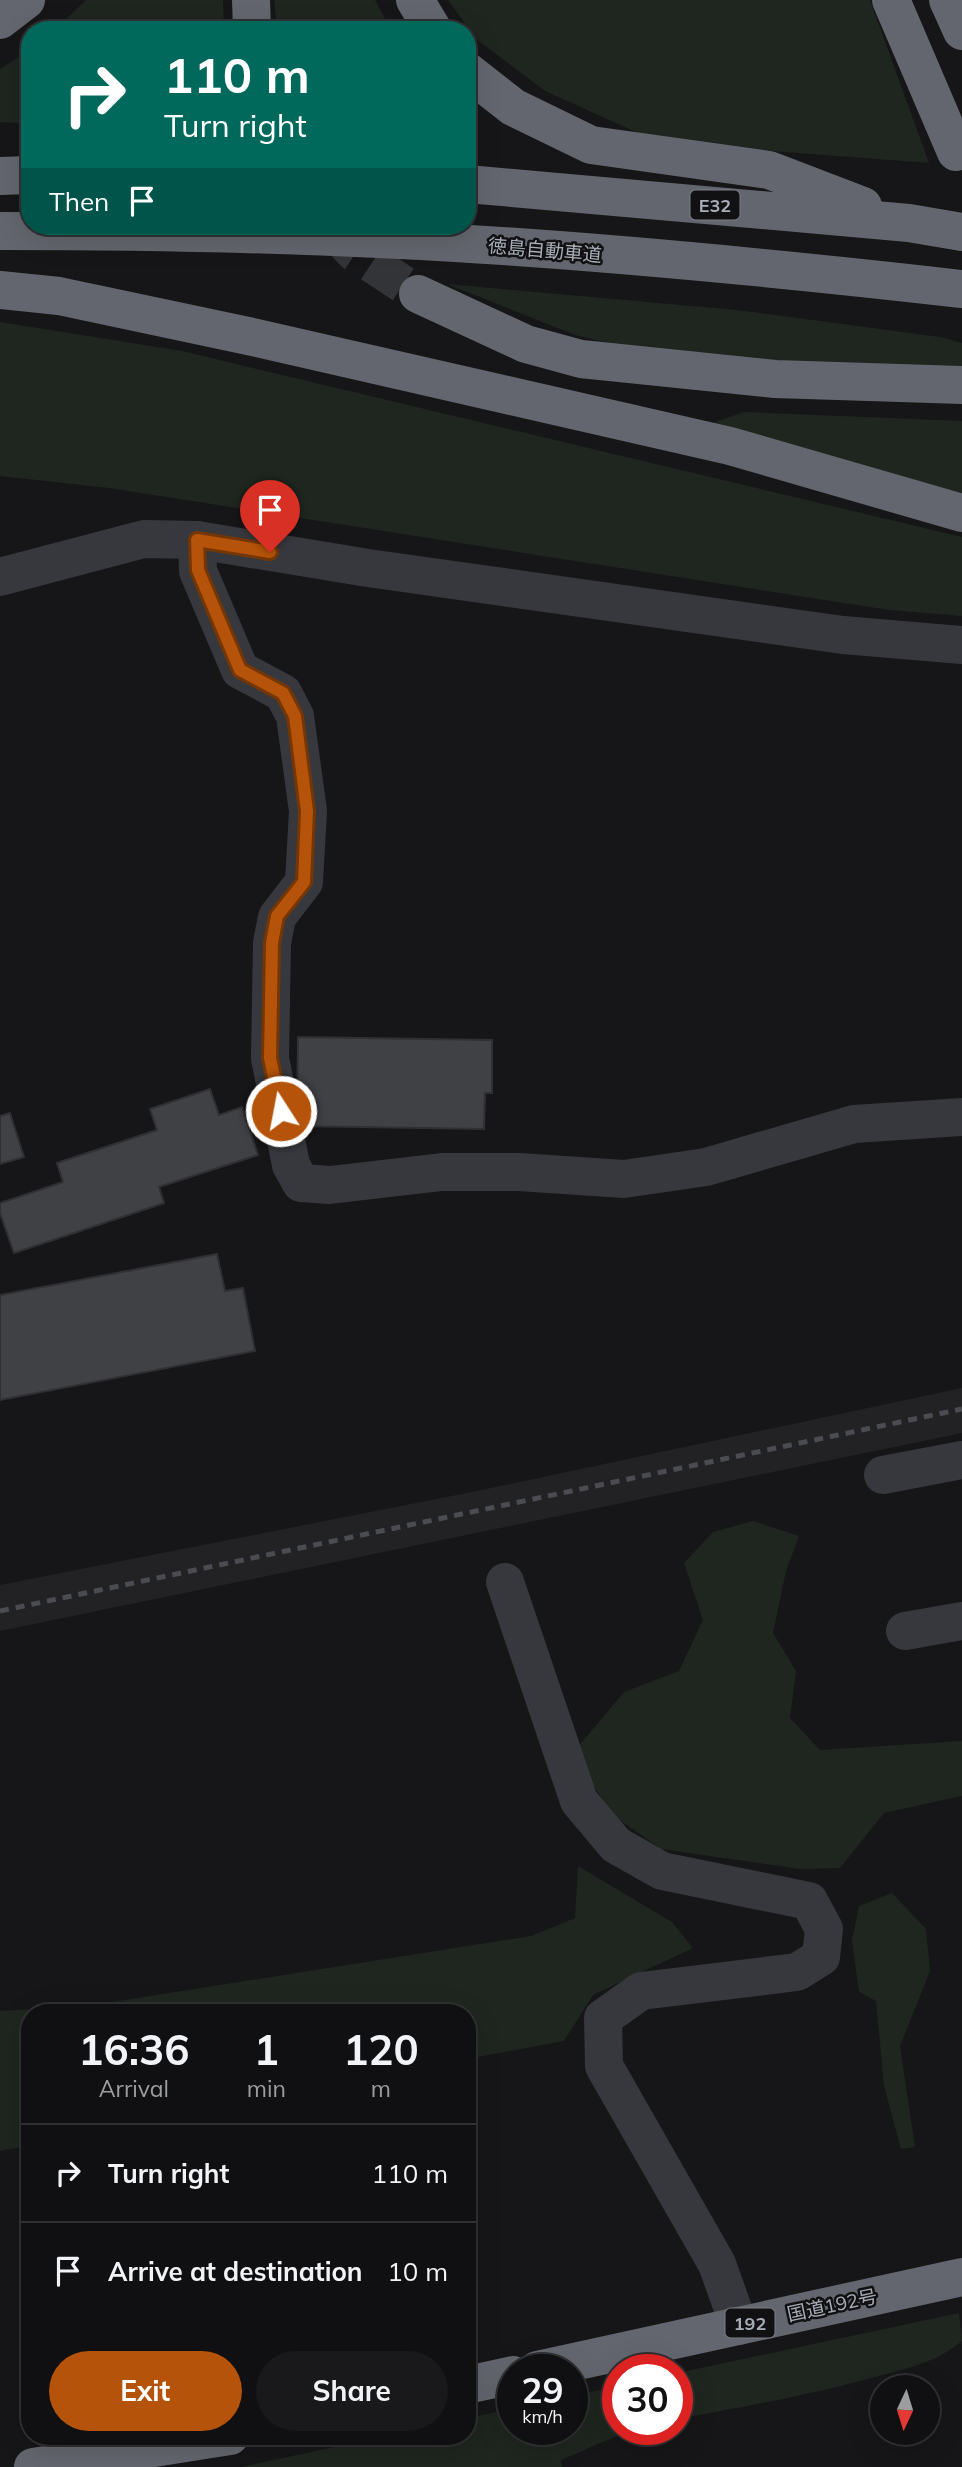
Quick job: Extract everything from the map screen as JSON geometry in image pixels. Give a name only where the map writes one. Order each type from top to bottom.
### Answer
[{"type":"highway","points":[[0,20],[26,0]]},
{"type":"highway","points":[[251,0],[252,21]]},
{"type":"highway","points":[[415,0],[428,21]]},
{"type":"highway","points":[[891,0],[956,152]]},
{"type":"highway","points":[[948,0],[962,31]]},
{"type":"highway","points":[[476,78],[513,107],[591,145],[769,170],[909,223]]},
{"type":"highway","points":[[0,176],[21,175]]},
{"type":"highway","name":"E32","points":[[476,185],[909,223],[962,232]]},
{"type":"highway","name":"徳島自動車道","points":[[0,231],[21,231]]},
{"type":"highway","name":"徳島自動車道","points":[[265,235],[456,243],[779,269],[962,289]]},
{"type":"highway","points":[[0,290],[59,296],[244,335],[703,440],[962,513]]},
{"type":"highway","points":[[418,295],[526,344],[581,359],[775,380],[962,385]]},
{"type":"highway","name":"国道192号","points":[[588,2359],[962,2277]]},
{"type":"highway","points":[[476,2383],[497,2378]]},
{"type":"highway","points":[[33,2467],[176,2445]]},
{"type":"street","points":[[0,577],[144,539],[197,540],[368,568],[843,635],[962,645]]},
{"type":"street","points":[[197,540],[198,570],[240,670],[283,693],[295,716],[307,811],[304,882],[277,916],[272,943],[270,1058],[291,1165],[302,1182],[330,1185],[442,1172],[519,1172],[624,1179],[706,1167],[854,1124],[962,1116]]},
{"type":"street","points":[[883,1475],[962,1460]]},
{"type":"street","points":[[505,1582],[579,1801],[616,1845],[662,1871],[808,1901],[824,1928],[821,1957],[797,1972],[641,1991],[603,2018],[604,2066],[717,2264],[739,2326]]},
{"type":"street","points":[[905,1630],[962,1621]]},
{"type":"street","points":[[159,2467],[206,2445]]},
{"type":"shaded area","points":[[86,0],[223,0],[224,21],[64,21]]},
{"type":"shaded area","points":[[274,0],[375,0],[386,21],[276,21]]},
{"type":"shaded area","points":[[448,0],[870,0],[929,163],[760,150],[638,133],[545,91],[476,39],[476,21],[463,21]]},
{"type":"shaded area","points":[[21,56],[21,123],[0,122],[0,69]]},
{"type":"shaded area","points":[[447,284],[737,310],[940,337],[962,343],[962,368],[667,357],[575,335]]},
{"type":"shaded area","points":[[0,322],[182,351],[962,537],[962,616],[889,610],[109,488],[0,476]]},
{"type":"shaded area","points":[[744,412],[962,421],[962,500],[704,426]]},
{"type":"shaded area","points":[[962,1388],[962,1433],[0,1631],[0,1585],[477,1491]]},
{"type":"shaded area","points":[[753,1521],[799,1536],[786,1571],[773,1633],[796,1671],[790,1718],[820,1750],[962,1741],[962,1796],[884,1813],[840,1868],[800,1869],[661,1849],[614,1816],[580,1766],[577,1748],[624,1692],[679,1671],[703,1620],[684,1563],[713,1532]]},
{"type":"shaded area","points":[[578,1866],[672,1922],[693,1948],[593,1995],[564,2041],[476,2057],[476,2004],[100,2004],[531,1936],[575,1918]]},
{"type":"shaded area","points":[[892,1893],[926,1929],[930,1971],[900,2046],[915,2147],[901,2149],[884,2086],[876,2001],[859,1992],[852,1940],[859,1906]]},
{"type":"shaded area","points":[[21,2010],[21,2147],[0,2151],[0,2011]]},
{"type":"shaded area","points":[[959,2313],[962,2341],[952,2349],[917,2365],[882,2375],[870,2375],[870,2378],[821,2391],[693,2416],[693,2370]]},
{"type":"shaded area","points":[[602,2389],[602,2442],[561,2460],[562,2467],[241,2467],[343,2445],[476,2445],[476,2416],[497,2412],[497,2445],[588,2445],[588,2393]]},
{"type":"building","points":[[298,1037],[492,1040],[492,1093],[485,1093],[484,1129],[297,1126]]},
{"type":"building","points":[[210,1089],[219,1115],[242,1107],[258,1155],[159,1187],[164,1203],[14,1253],[0,1213],[0,1203],[63,1182],[57,1163],[157,1130],[150,1109]]},
{"type":"building","points":[[10,1113],[24,1157],[0,1164],[0,1116]]},
{"type":"building","points":[[217,1254],[225,1291],[243,1288],[255,1351],[0,1400],[0,1295]]},
{"type":"tunnel","points":[[338,235],[354,252],[418,294]]},
{"type":"railway","points":[[0,1611],[962,1409]]},
{"type":"route","points":[[270,552],[197,540],[198,570],[240,670],[283,693],[295,716],[307,811],[304,882],[277,916],[272,943],[270,1058],[281,1111]]}]
